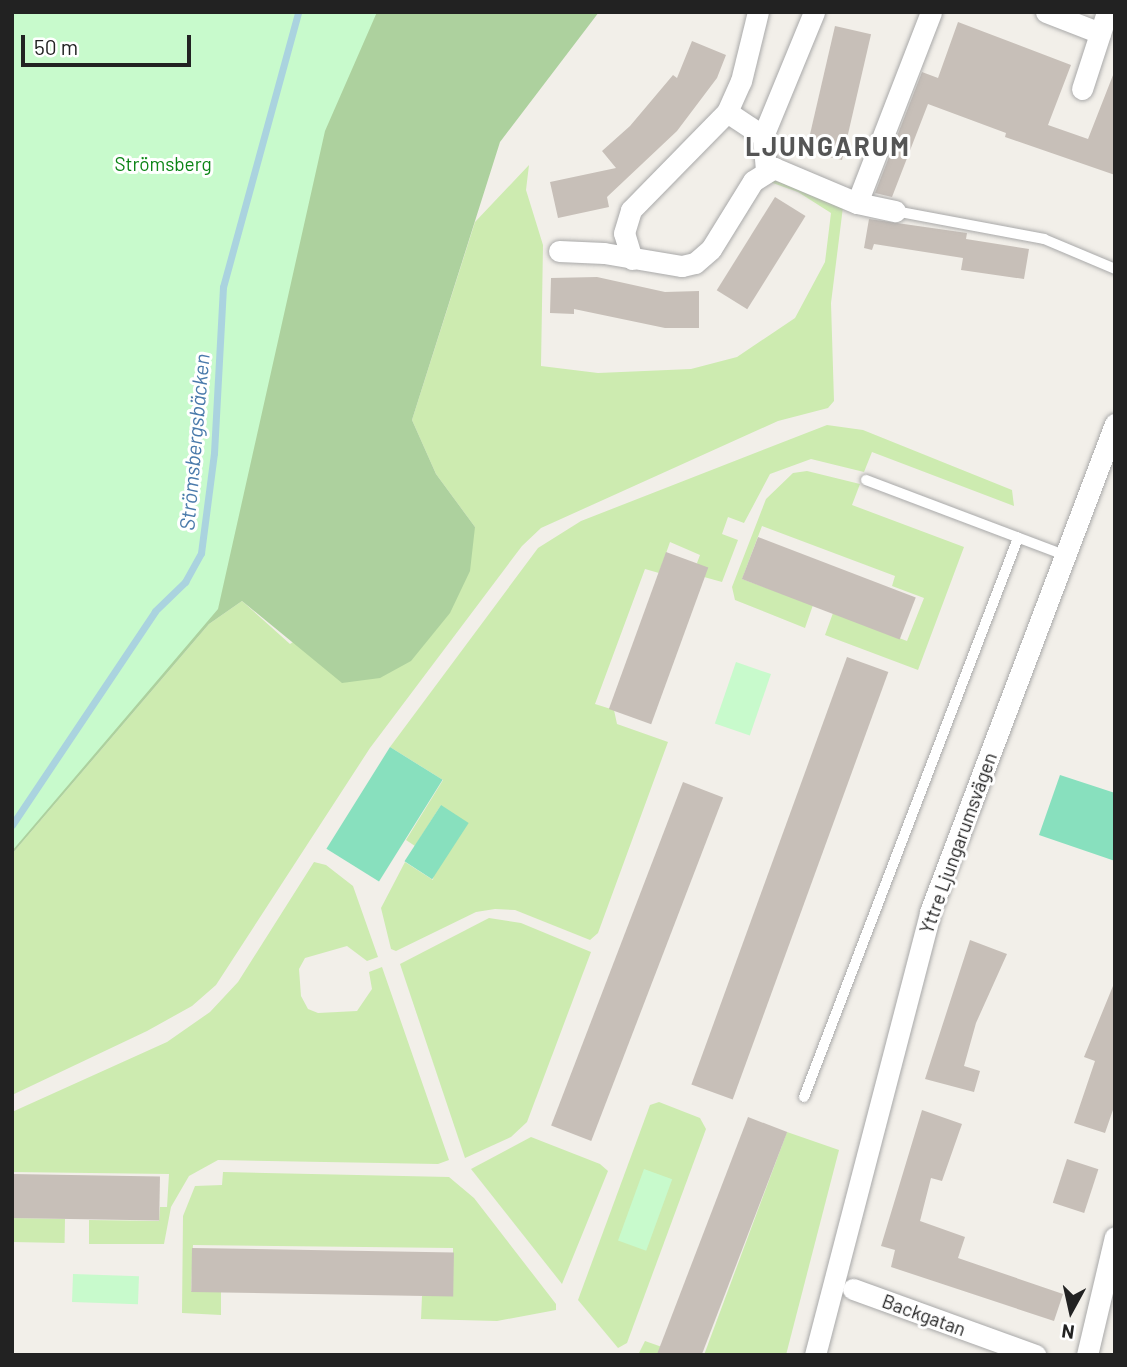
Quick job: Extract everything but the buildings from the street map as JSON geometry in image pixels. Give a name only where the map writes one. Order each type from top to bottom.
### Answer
[{"type":"street","points":[[632,259],[624,233],[631,210],[727,112],[741,81],[758,12]]},
{"type":"street","points":[[766,170],[763,136],[814,12]]},
{"type":"street","points":[[857,203],[930,12]]},
{"type":"street","points":[[1046,12],[1100,33]]},
{"type":"street","points":[[1082,89],[1107,12]]},
{"type":"street","points":[[727,112],[763,136]]},
{"type":"street","points":[[559,251],[682,266],[695,262],[711,249],[753,181],[766,170],[774,168],[857,203],[895,211]]},
{"type":"street","name":"Yttre Ljungarumsvägen","points":[[815,1355],[930,912],[1115,424]]},
{"type":"street","points":[[1087,1355],[1115,1237]]},
{"type":"street","name":"Backgatan","points":[[853,1289],[1035,1355]]},
{"type":"lane","points":[[895,211],[1044,239],[1115,269]]},
{"type":"lane","points":[[866,481],[1065,555]]},
{"type":"lane","points":[[804,1097],[1018,538]]},
{"type":"green space","name":"Strömsberg","points":[[12,12],[377,12],[325,131],[218,609],[12,851]]},
{"type":"green space","points":[[193,12],[599,12],[500,142],[412,420],[436,474],[475,527],[470,571],[450,613],[411,661],[380,678],[342,683],[242,601],[209,624],[12,854],[12,642]]},
{"type":"green space","points":[[529,165],[526,190],[543,245],[541,366],[598,373],[691,369],[737,357],[795,318],[825,262],[831,213],[798,192],[770,182],[774,178],[843,207],[831,303],[834,401],[828,408],[778,421],[541,528],[522,546],[370,748],[216,985],[192,1006],[147,1031],[12,1095],[12,854],[209,624],[242,601],[290,644],[475,527],[436,474],[412,420],[475,222]]},
{"type":"green space","points":[[827,425],[863,430],[1012,490],[1014,506],[872,452],[864,472],[811,459],[770,474],[744,523],[728,517],[722,534],[738,540],[722,582],[704,577],[697,563],[700,555],[670,542],[659,573],[645,569],[595,704],[614,710],[617,724],[668,742],[598,933],[590,940],[515,910],[495,909],[476,912],[396,951],[391,949],[381,908],[405,862],[433,880],[441,805],[415,846],[406,840],[443,780],[390,747],[538,548],[581,521]]},
{"type":"green space","points":[[807,471],[860,484],[852,505],[964,547],[918,670],[825,635],[833,613],[907,641],[924,598],[892,586],[895,576],[762,526],[742,579],[813,605],[805,628],[735,600],[732,587],[766,499],[793,473]]},
{"type":"green space","points":[[736,662],[771,674],[750,736],[715,723]]},
{"type":"green space","points":[[390,747],[443,780],[379,882],[326,849]]},
{"type":"green space","points":[[1060,775],[1115,793],[1115,861],[1039,835]]},
{"type":"green space","points":[[441,805],[469,823],[432,879],[405,861]]},
{"type":"green space","points":[[314,862],[326,865],[353,886],[378,957],[367,961],[347,946],[305,958],[299,969],[301,996],[308,1009],[318,1013],[357,1011],[372,989],[369,972],[382,967],[449,1160],[438,1164],[218,1160],[189,1176],[171,1207],[164,1244],[89,1244],[89,1220],[159,1221],[160,1207],[167,1207],[169,1174],[12,1172],[12,1112],[167,1042],[210,1012],[238,982]]},
{"type":"green space","points":[[489,918],[521,923],[591,952],[527,1122],[511,1137],[465,1158],[400,964]]},
{"type":"green space","points":[[659,1102],[700,1118],[706,1129],[627,1343],[618,1348],[578,1300],[650,1105]]},
{"type":"green space","points":[[787,1132],[839,1150],[786,1355],[704,1355]]},
{"type":"green space","points":[[531,1137],[600,1164],[608,1171],[562,1284],[471,1169]]},
{"type":"green space","points":[[644,1169],[672,1179],[646,1251],[618,1240]]},
{"type":"green space","points":[[223,1172],[449,1177],[474,1198],[556,1304],[556,1310],[497,1321],[421,1319],[422,1296],[453,1296],[453,1248],[193,1245],[191,1291],[221,1292],[221,1315],[182,1313],[183,1216],[195,1186],[222,1185]]},
{"type":"green space","points":[[12,1218],[65,1219],[65,1243],[12,1242]]},
{"type":"green space","points":[[73,1274],[139,1276],[138,1304],[72,1302]]},
{"type":"green space","points":[[645,1341],[662,1347],[659,1355],[638,1355]]},
{"type":"waterway","name":"Strömsbergsbäcken","points":[[12,825],[155,611],[185,582],[201,553],[214,453],[223,287],[298,12]]},
{"type":"district","name":"LJUNGARUM","points":[[828,146]]}]
